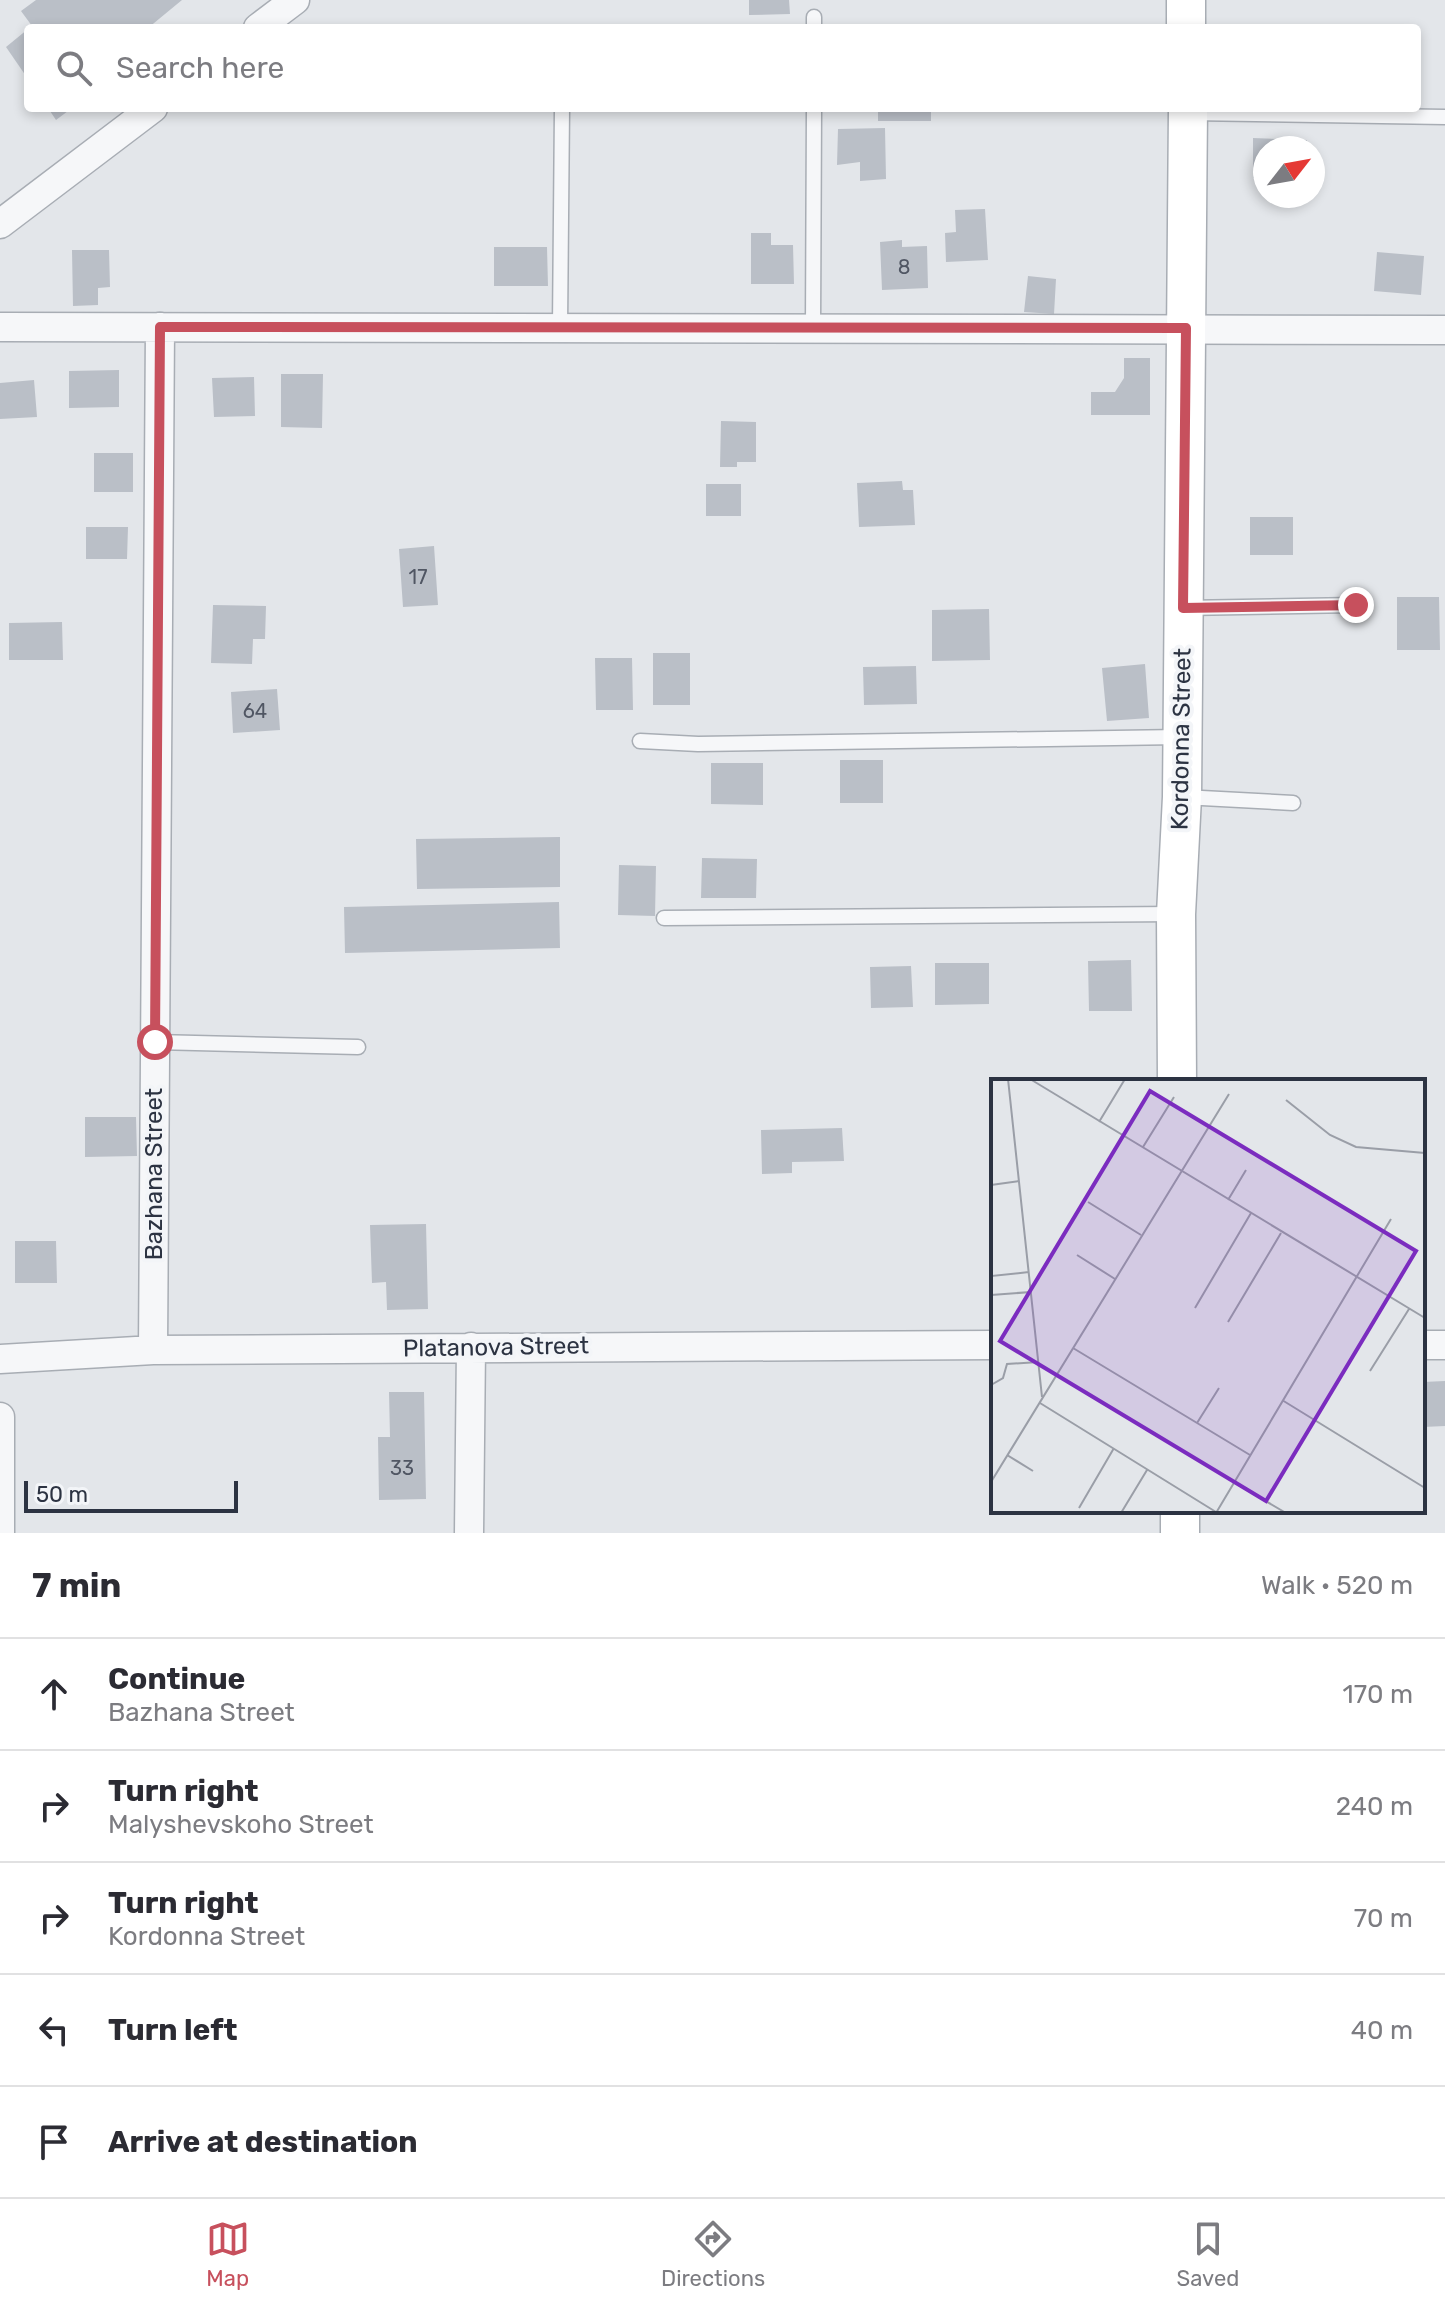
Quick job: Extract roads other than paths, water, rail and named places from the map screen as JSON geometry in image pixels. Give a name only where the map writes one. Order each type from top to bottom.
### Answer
[{"type":"main road","points":[[1186,0],[1186,24]]},
{"type":"main road","name":"Kordonna Street","points":[[1177,1079],[1176,914],[1183,737],[1188,112]]},
{"type":"street","points":[[263,24],[290,2]]},
{"type":"street","points":[[6,215],[148,112]]},
{"type":"street","points":[[0,327],[1445,330]]},
{"type":"street","name":"Bazhana Street","points":[[153,1350],[160,327]]},
{"type":"street","name":"Platanova Street","points":[[0,1359],[153,1350],[991,1345]]},
{"type":"street","points":[[469,1533],[471,1347]]},
{"type":"street","points":[[0,1417],[0,1533]]},
{"type":"lane","points":[[560,327],[562,112]]},
{"type":"lane","points":[[813,327],[814,112]]},
{"type":"lane","points":[[1261,112],[1445,117]]},
{"type":"lane","points":[[1183,608],[1356,605]]},
{"type":"lane","points":[[640,741],[698,744],[1183,737]]},
{"type":"lane","points":[[1182,797],[1293,803]]},
{"type":"lane","points":[[664,918],[1176,914]]},
{"type":"lane","points":[[155,1042],[358,1047]]}]
